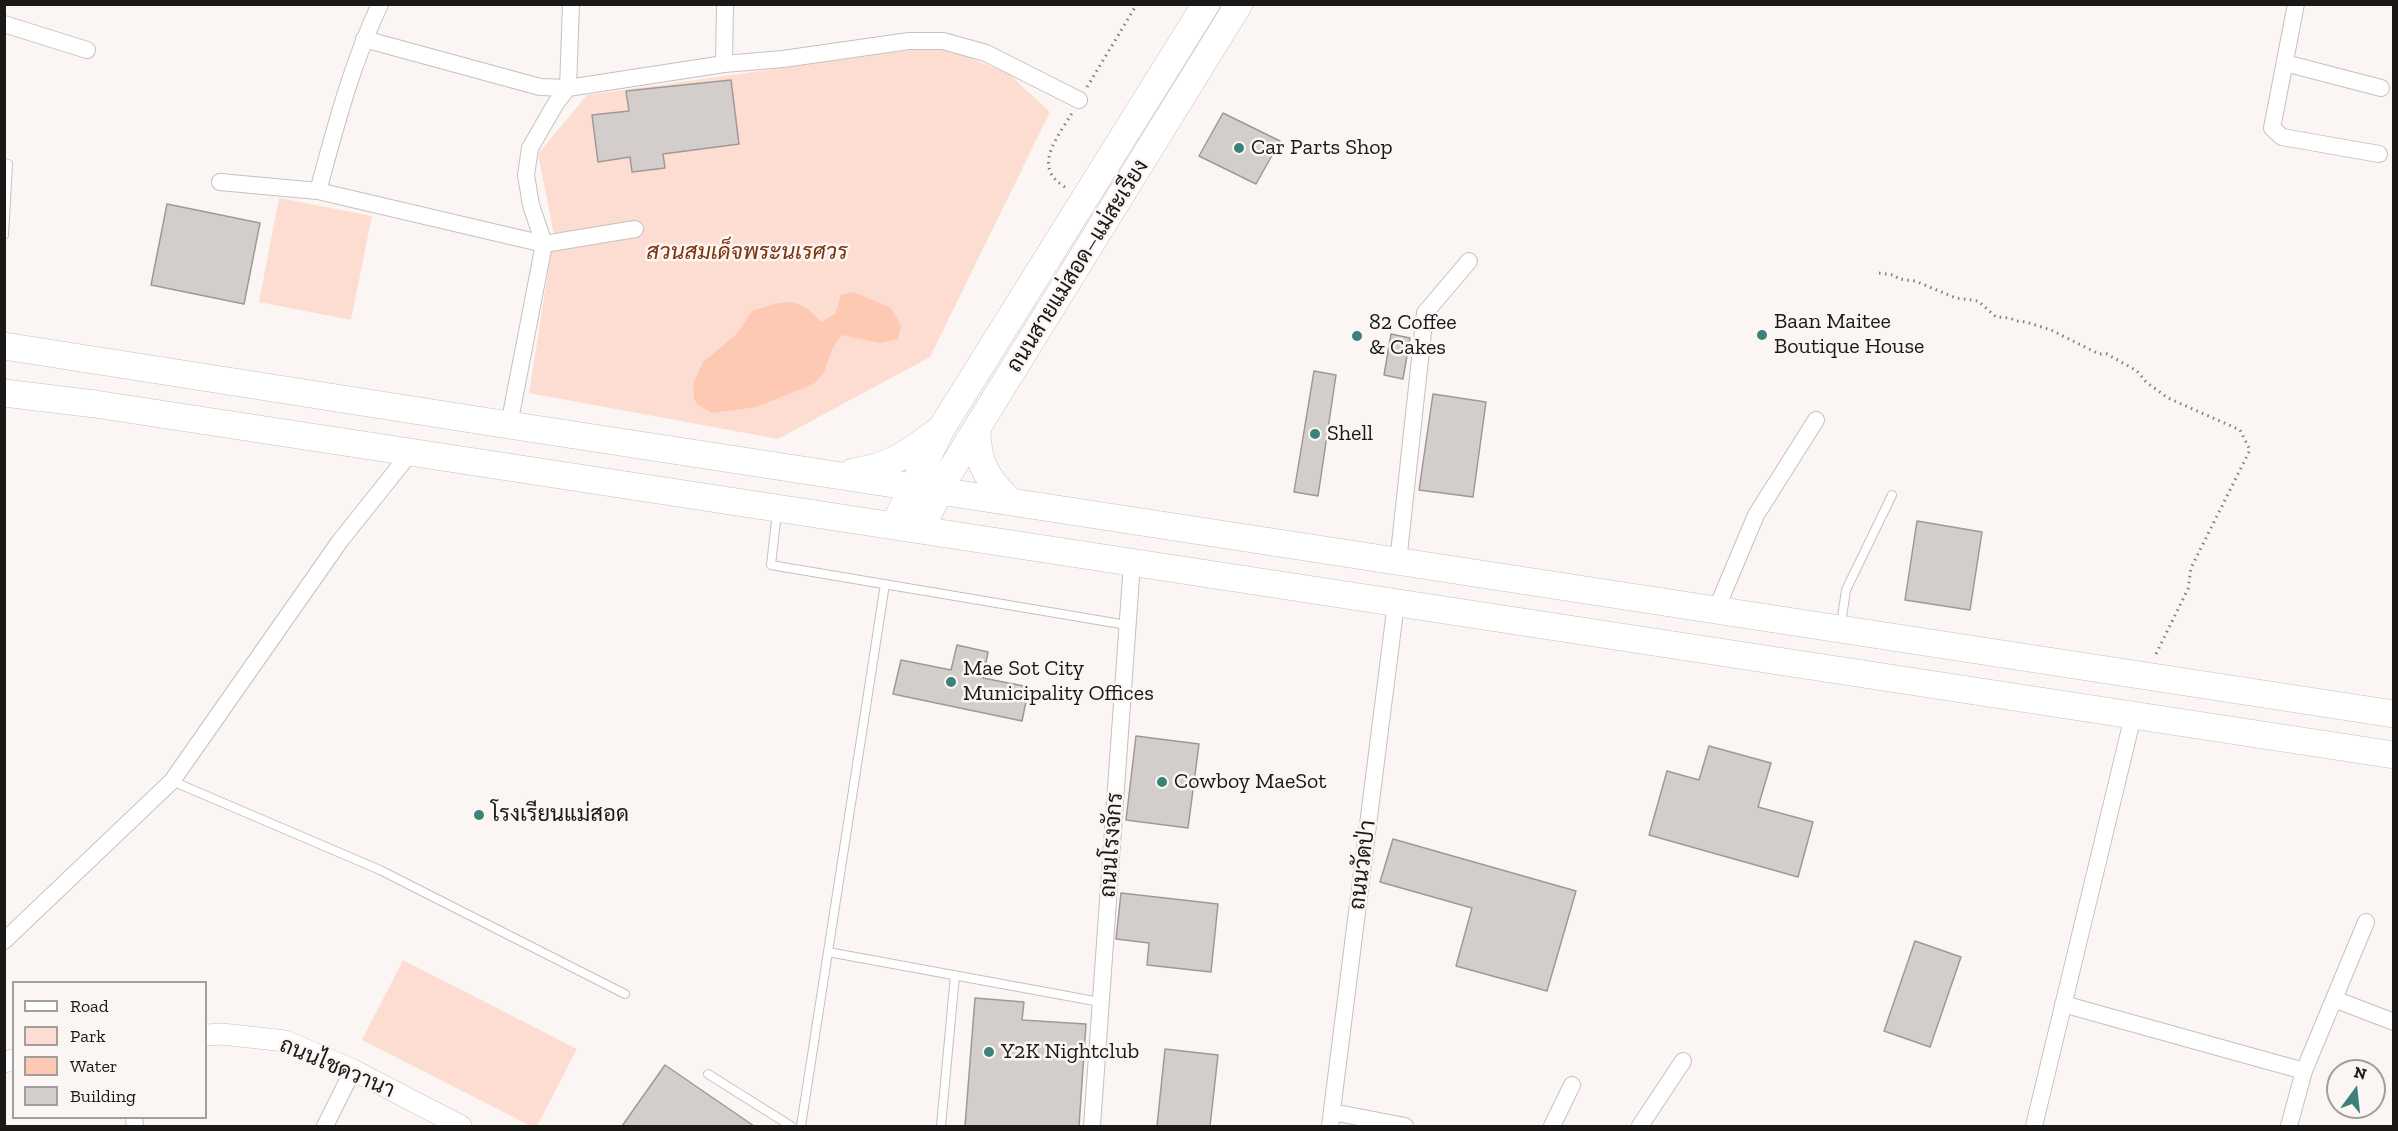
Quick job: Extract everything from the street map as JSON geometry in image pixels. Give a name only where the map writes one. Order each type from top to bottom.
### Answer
[{"type":"main road","name":"ถนนสายแม่สอด–แม่สะเรียง","points":[[907,528],[926,489],[941,429],[1206,4]]},
{"type":"main road","name":"ถนนสายแม่สอด–แม่สะเรียง","points":[[926,489],[977,429],[1237,6]]},
{"type":"main road","points":[[4,346],[509,426],[2394,714]]},
{"type":"main road","points":[[95,404],[102,360]]},
{"type":"main road","points":[[4,393],[95,404],[2394,755]]},
{"type":"main road","points":[[834,475],[878,468],[897,460],[941,429]]},
{"type":"main road","points":[[977,429],[977,450],[983,468],[994,485],[1011,502]]},
{"type":"main road","points":[[1763,659],[1768,618]]},
{"type":"street","points":[[318,191],[347,83],[380,4]]},
{"type":"street","points":[[509,426],[544,244],[531,205],[526,175],[530,148],[568,87],[571,4]]},
{"type":"street","points":[[724,64],[725,4]]},
{"type":"street","points":[[2296,4],[2272,128],[2282,137],[2379,154]]},
{"type":"street","points":[[4,24],[87,50]]},
{"type":"street","points":[[364,39],[540,87],[568,87],[724,64],[783,59],[909,41],[943,41],[986,53],[1079,100]]},
{"type":"street","points":[[2285,63],[2381,88]]},
{"type":"street","points":[[220,182],[318,191],[544,244],[635,229]]},
{"type":"street","points":[[1398,562],[1425,313],[1469,261]]},
{"type":"street","points":[[1716,610],[1756,515],[1816,420]]},
{"type":"street","points":[[4,940],[172,781],[340,541],[411,452]]},
{"type":"street","name":"ถนนโรงจักร","points":[[1092,1126],[1132,563]]},
{"type":"street","name":"ถนนวัดป่า","points":[[1331,1119],[1396,603]]},
{"type":"street","points":[[2034,1126],[2133,716]]},
{"type":"street","points":[[2289,1126],[2304,1071],[2366,922]]},
{"type":"street","points":[[2334,999],[2394,1022]]},
{"type":"street","points":[[2063,1004],[2304,1071]]},
{"type":"street","name":"ถนนไชดวานา","points":[[207,1035],[222,1034],[285,1041],[353,1070],[461,1126]]},
{"type":"street","points":[[1640,1126],[1683,1061]]},
{"type":"street","points":[[325,1126],[353,1070]]},
{"type":"street","points":[[1552,1126],[1572,1085]]},
{"type":"street","points":[[1331,1119],[1405,1126]]},
{"type":"lane","points":[[4,163],[8,164],[4,235]]},
{"type":"lane","points":[[1841,629],[1846,590],[1892,495]]},
{"type":"lane","points":[[777,508],[771,565],[1127,626]]},
{"type":"lane","points":[[801,1126],[885,584]]},
{"type":"lane","points":[[172,781],[380,870],[625,994]]},
{"type":"lane","points":[[828,952],[1100,1002]]},
{"type":"lane","points":[[941,1126],[955,975]]},
{"type":"lane","points":[[708,1074],[791,1126]]},
{"type":"path","points":[[1879,273],[1894,275],[1899,279],[1915,282],[1956,298],[1978,302],[1996,317],[2010,318],[2051,330],[2099,354],[2107,354],[2137,371],[2146,382],[2168,398],[2240,430],[2250,450],[2192,568],[2188,589],[2146,676]]},
{"type":"green space","name":"สวนสมเด็จพระนเรศวร","points":[[941,46],[1009,74],[1050,112],[930,357],[778,439],[529,393],[554,235],[538,154],[587,95]]},
{"type":"green space","points":[[279,198],[372,216],[351,320],[259,302]]},
{"type":"green space","points":[[403,960],[577,1049],[537,1126],[531,1126],[362,1040]]},
{"type":"water","points":[[854,292],[891,308],[901,326],[898,339],[880,343],[841,335],[832,350],[824,372],[815,383],[757,407],[712,413],[698,405],[694,399],[693,384],[703,362],[737,334],[752,311],[789,302],[804,307],[821,322],[835,314],[841,295]]},
{"type":"building","points":[[731,80],[739,144],[663,154],[665,168],[632,172],[630,157],[598,162],[592,115],[629,111],[626,91]]},
{"type":"building","name":"Car Parts Shop","points":[[1223,113],[1280,141],[1256,184],[1199,156]]},
{"type":"building","points":[[167,204],[260,223],[244,304],[151,285]]},
{"type":"building","points":[[1391,334],[1410,338],[1403,379],[1384,375]]},
{"type":"building","name":"Shell","points":[[1314,371],[1336,375],[1318,496],[1294,492]]},
{"type":"building","points":[[1433,394],[1486,402],[1473,497],[1419,490]]},
{"type":"building","points":[[1917,521],[1982,532],[1970,610],[1905,600]]},
{"type":"building","name":"Mae Sot City Municipality Offices","points":[[957,645],[988,652],[983,678],[1029,687],[1022,721],[893,694],[901,660],[951,670]]},
{"type":"building","name":"Cowboy MaeSot","points":[[1136,736],[1199,744],[1188,828],[1126,820]]},
{"type":"building","points":[[1709,746],[1771,763],[1758,807],[1813,822],[1798,877],[1649,835],[1667,771],[1699,780]]},
{"type":"building","points":[[1393,839],[1576,891],[1547,991],[1456,966],[1472,908],[1380,882]]},
{"type":"building","points":[[1121,893],[1218,904],[1211,972],[1147,965],[1149,943],[1116,939]]},
{"type":"building","points":[[1915,941],[1961,957],[1930,1047],[1884,1031]]},
{"type":"building","points":[[975,998],[1024,1002],[1022,1020],[1086,1024],[1079,1126],[965,1126]]},
{"type":"building","points":[[1165,1049],[1218,1055],[1210,1126],[1157,1126]]},
{"type":"building","points":[[665,1065],[754,1126],[622,1126]]},
{"type":"place","name":"Car Parts Shop","points":[[1239,148]]},
{"type":"place","name":"Baan Maitee Boutique House","points":[[1762,335]]},
{"type":"place","name":"82 Coffee & Cakes","points":[[1357,336]]},
{"type":"place","name":"Shell","points":[[1315,434]]},
{"type":"place","name":"Mae Sot City Municipality Offices","points":[[951,682]]},
{"type":"place","name":"Cowboy MaeSot","points":[[1162,782]]},
{"type":"place","name":"โรงเรียนแม่สอด","points":[[479,815]]},
{"type":"place","name":"Y2K Nightclub","points":[[989,1052]]}]
